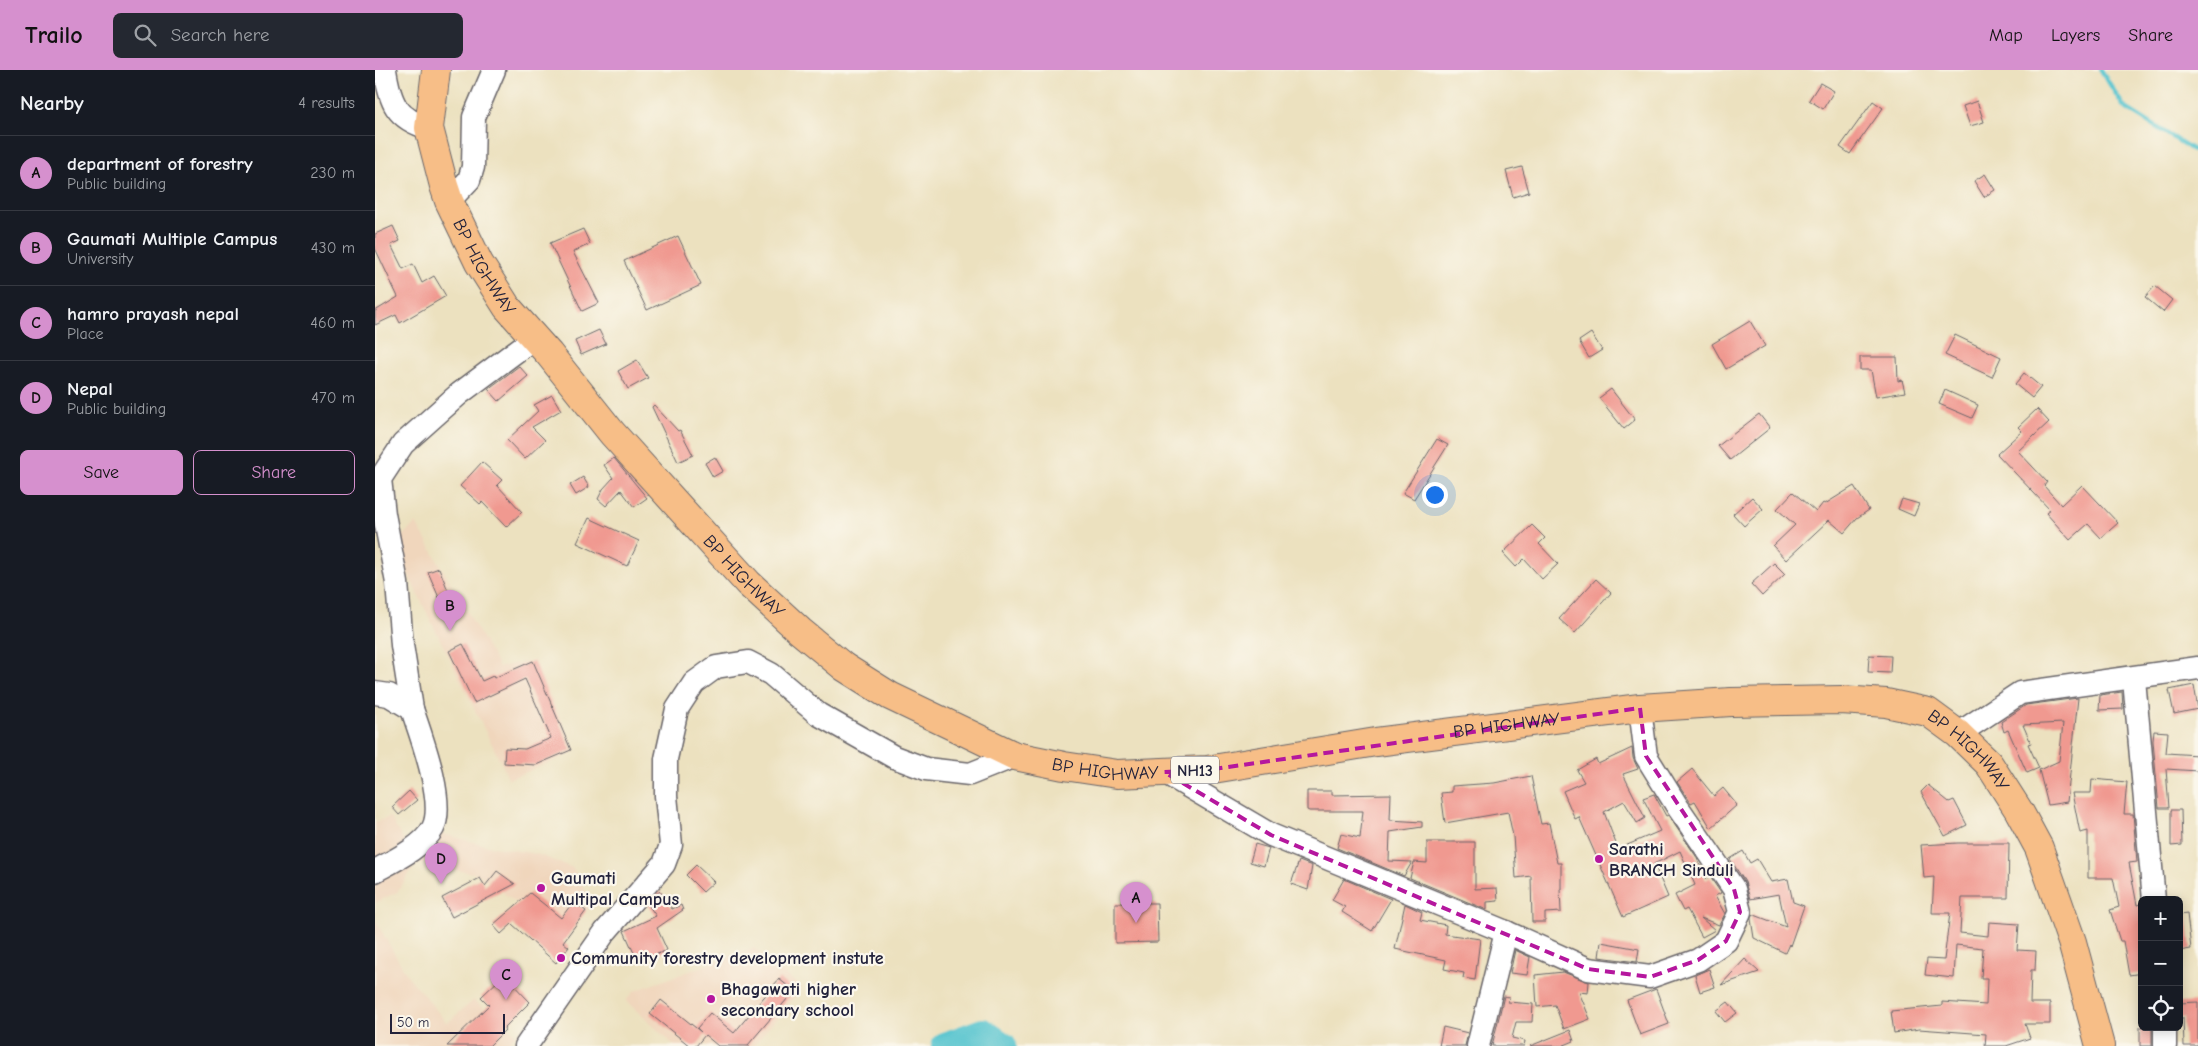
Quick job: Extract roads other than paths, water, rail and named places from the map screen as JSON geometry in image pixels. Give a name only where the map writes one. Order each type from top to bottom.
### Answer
[{"type":"highway","name":"BP HIGHWAY","points":[[436,70],[429,128],[449,201],[479,263],[507,307],[625,447],[748,583],[844,668],[890,696],[1015,756],[1117,774],[1207,770],[1395,740],[1640,708],[1731,702],[1831,700],[1886,703],[1928,712],[1958,734],[1989,764],[2004,785],[2039,848],[2071,942],[2100,1046]]},
{"type":"street","points":[[385,70],[387,85],[397,110],[413,124],[429,128]]},
{"type":"street","points":[[449,201],[469,180],[473,167],[474,117],[494,70]]},
{"type":"street","points":[[375,871],[409,853],[433,829],[437,813],[430,763],[412,709],[402,645],[397,583],[384,514],[380,479],[403,444],[459,394],[535,338]]},
{"type":"street","points":[[526,1046],[605,932],[664,864],[671,845],[666,796],[666,759],[677,709],[694,683],[716,668],[748,662],[771,674],[818,714],[894,757],[926,769],[970,774],[1015,756]]},
{"type":"street","points":[[1958,734],[2020,693],[2134,679],[2198,668]]},
{"type":"street","points":[[2134,679],[2153,896]]},
{"type":"street","points":[[375,693],[389,695],[412,709]]},
{"type":"street","points":[[1164,772],[1271,835],[1506,932],[1588,969],[1650,977],[1699,960],[1726,941],[1740,912],[1734,888],[1645,756],[1640,708]]},
{"type":"street","points":[[1478,1046],[1506,932]]},
{"type":"street","points":[[2165,1031],[2165,1046]]},
{"type":"waterway","points":[[2101,70],[2124,107],[2198,153]]},
{"type":"waterway","points":[[945,1046],[983,1032],[1003,1046]]},
{"type":"place","name":"Gaumati Multiple Campus","points":[[450,631]]},
{"type":"place","name":"Sarathi BRANCH Sinduli","points":[[1599,859]]},
{"type":"place","name":"Nepal","points":[[441,884]]},
{"type":"place","name":"Gaumati Multipal Campus","points":[[541,888]]},
{"type":"place","name":"department of forestry","points":[[1136,923]]},
{"type":"place","name":"Community forestry development instute","points":[[561,958]]},
{"type":"place","name":"Bhagawati higher secondary school","points":[[711,999]]},
{"type":"place","name":"hamro prayash nepal","points":[[506,1000]]}]
